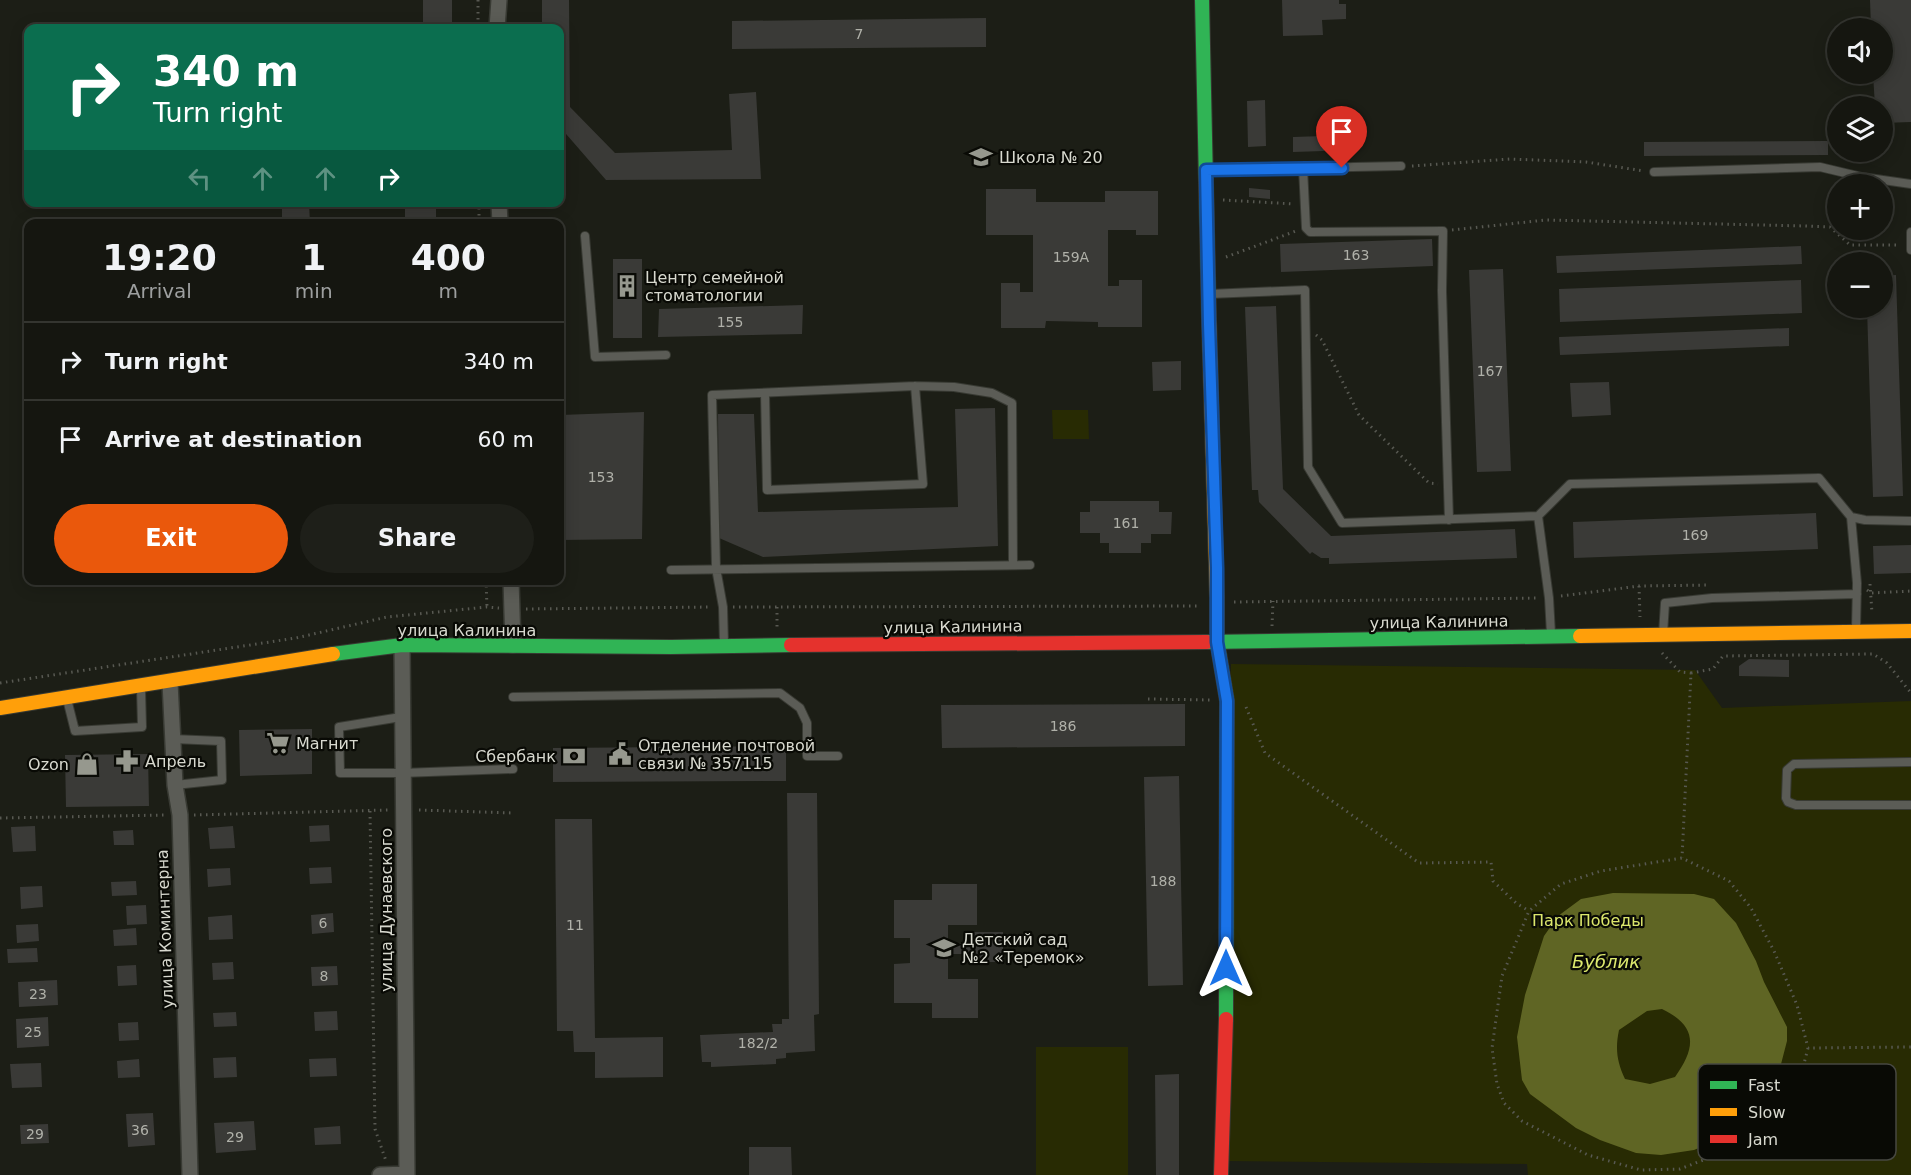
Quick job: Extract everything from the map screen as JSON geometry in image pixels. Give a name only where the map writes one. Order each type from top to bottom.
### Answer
[{"type":"main road","points":[[1202,0],[1217,642],[1227,701],[1226,1001],[1221,1175]]},
{"type":"main road","name":"улица Калинина","points":[[0,708],[170,682],[297,659],[402,645],[1217,642],[1911,631]]},
{"type":"street","points":[[497,24],[499,0]]},
{"type":"street","points":[[512,585],[513,645]]},
{"type":"street","name":"улица Дунаевского","points":[[402,645],[407,1175]]},
{"type":"street","name":"улица Коминтерна","points":[[170,682],[175,785],[180,815],[190,1175]]},
{"type":"street","points":[[380,1175],[407,1175]]},
{"type":"lane","points":[[1206,170],[1401,166]]},
{"type":"lane","points":[[1654,172],[1820,167],[1862,177],[1911,184]]},
{"type":"lane","points":[[1303,168],[1306,228],[1310,232],[1443,231],[1442,291],[1449,520]]},
{"type":"lane","points":[[1911,232],[1911,250]]},
{"type":"lane","points":[[585,236],[595,357],[666,355]]},
{"type":"lane","points":[[1209,294],[1305,290],[1308,467],[1342,523],[1538,516],[1570,484],[1820,478],[1851,517],[1857,583],[1856,632]]},
{"type":"lane","points":[[765,393],[767,490],[923,484],[915,386]]},
{"type":"lane","points":[[724,645],[723,607],[716,568],[712,394],[915,386],[954,387],[992,393],[1012,404],[1013,564]]},
{"type":"lane","points":[[1538,516],[1549,598],[1551,636]]},
{"type":"lane","points":[[1851,517],[1865,520],[1911,521]]},
{"type":"lane","points":[[671,570],[1030,565]]},
{"type":"lane","points":[[1663,634],[1665,603],[1712,598],[1857,594]]},
{"type":"lane","points":[[67,698],[75,731],[142,727],[141,686]]},
{"type":"lane","points":[[513,697],[780,693],[800,708],[807,723],[807,756],[838,756]]},
{"type":"lane","points":[[401,717],[339,727],[340,772],[402,773],[513,769]]},
{"type":"lane","points":[[173,739],[221,741],[222,780],[175,785]]},
{"type":"lane","points":[[1911,762],[1794,764],[1787,770],[1786,798],[1788,802],[1796,805],[1911,805]]},
{"type":"path","points":[[478,0],[478,24]]},
{"type":"path","points":[[1401,166],[1510,159],[1586,162],[1654,172]]},
{"type":"path","points":[[1218,200],[1305,205]]},
{"type":"path","points":[[1443,231],[1536,220],[1830,227],[1850,245],[1911,244]]},
{"type":"path","points":[[1219,260],[1306,228]]},
{"type":"path","points":[[1305,327],[1322,340],[1359,415],[1429,483],[1448,485]]},
{"type":"path","points":[[1857,583],[1871,593],[1911,591]]},
{"type":"path","points":[[486,585],[487,607]]},
{"type":"path","points":[[0,683],[296,638],[387,617],[487,607],[512,609],[1217,606],[1261,601],[1549,598],[1639,586],[1720,585]]},
{"type":"path","points":[[1639,586],[1641,634]]},
{"type":"path","points":[[1653,651],[1664,653],[1680,672],[1691,673],[1713,669],[1723,656],[1874,654],[1887,663],[1911,693]]},
{"type":"path","points":[[1682,858],[1691,673]]},
{"type":"path","points":[[1148,699],[1243,701],[1265,753],[1419,863],[1491,862],[1493,881],[1516,903],[1529,911]]},
{"type":"path","points":[[0,818],[403,810],[513,813]]},
{"type":"path","points":[[370,811],[375,1128],[390,1175]]},
{"type":"path","points":[[1703,1160],[1680,1169],[1641,1170],[1588,1155],[1522,1121],[1504,1102],[1497,1084],[1492,1048],[1502,976],[1529,911],[1561,884],[1600,871],[1682,858],[1729,881],[1751,908],[1774,951],[1797,1005],[1808,1048],[1804,1064]]},
{"type":"path","points":[[1808,1048],[1911,1047]]},
{"type":"green space","points":[[1052,410],[1088,410],[1089,439],[1053,439]]},
{"type":"green space","name":"Парк Победы","points":[[1231,664],[1695,670],[1722,708],[1911,701],[1911,1175],[1528,1175],[1527,1164],[1225,1161]]},
{"type":"green space","points":[[1036,1047],[1128,1047],[1128,1175],[1036,1175]]},
{"type":"water","name":"Бублик","points":[[1613,893],[1694,894],[1714,899],[1736,923],[1787,1027],[1787,1041],[1781,1064],[1698,1064],[1698,1148],[1661,1155],[1636,1153],[1600,1140],[1576,1128],[1530,1094],[1522,1080],[1517,1037],[1525,995],[1544,936],[1558,916],[1581,899]],"holes":[[[1662,1009],[1682,1023],[1690,1038],[1690,1047],[1675,1077],[1650,1084],[1625,1079],[1618,1055],[1619,1030],[1647,1011]]]},
{"type":"building","points":[[423,0],[452,0],[452,24],[423,24]]},
{"type":"building","points":[[542,0],[569,0],[570,107],[615,153],[732,150],[729,94],[756,92],[761,179],[606,180],[564,132],[564,24],[542,24]]},
{"type":"building","points":[[1282,0],[1339,0],[1339,4],[1346,4],[1346,19],[1322,20],[1323,35],[1283,36]]},
{"type":"building","points":[[1870,0],[1911,0],[1911,122],[1893,123],[1893,96],[1874,96],[1874,84],[1893,84],[1893,18],[1871,18]]},
{"type":"building","points":[[986,18],[986,47],[732,49],[732,21]]},
{"type":"building","points":[[1265,100],[1266,146],[1248,147],[1247,101]]},
{"type":"building","points":[[1323,136],[1324,151],[1293,152],[1293,137]]},
{"type":"building","points":[[1827,141],[1827,155],[1644,156],[1644,142]]},
{"type":"building","points":[[1249,188],[1270,190],[1270,199],[1249,197]]},
{"type":"building","points":[[986,189],[1036,189],[1036,202],[1105,202],[1105,191],[1158,191],[1158,235],[1136,235],[1136,230],[1108,230],[1108,286],[1119,286],[1119,280],[1142,280],[1142,327],[1098,327],[1098,322],[1046,321],[1045,328],[1001,328],[1001,283],[1020,283],[1020,292],[1033,292],[1033,235],[986,235]]},
{"type":"building","points":[[282,207],[309,207],[310,219],[282,219]]},
{"type":"building","points":[[405,207],[436,207],[436,219],[405,219]]},
{"type":"building","points":[[1432,239],[1433,266],[1281,272],[1280,244]]},
{"type":"building","points":[[1801,246],[1802,264],[1557,273],[1556,256]]},
{"type":"building","name":"Центр cемейной cтоматологии","points":[[613,259],[642,259],[642,338],[613,338]]},
{"type":"building","points":[[1503,269],[1511,471],[1477,472],[1469,270]]},
{"type":"building","points":[[1893,275],[1896,275],[1903,496],[1873,497],[1867,318],[1893,318]]},
{"type":"building","points":[[1801,280],[1802,313],[1560,322],[1559,289]]},
{"type":"building","points":[[803,305],[802,334],[658,337],[659,309]]},
{"type":"building","points":[[1276,306],[1283,489],[1331,536],[1515,529],[1517,558],[1329,564],[1329,558],[1321,558],[1312,552],[1310,554],[1259,502],[1258,490],[1252,490],[1245,307]]},
{"type":"building","points":[[1789,328],[1789,346],[1560,355],[1559,337]]},
{"type":"building","points":[[1181,361],[1181,390],[1153,391],[1152,362]]},
{"type":"building","points":[[1609,382],[1611,415],[1572,417],[1570,383]]},
{"type":"building","points":[[995,408],[998,546],[763,557],[719,538],[718,414],[754,414],[758,512],[958,507],[955,409]]},
{"type":"building","points":[[644,412],[642,539],[564,540],[564,415]]},
{"type":"building","points":[[1090,501],[1159,501],[1159,512],[1172,512],[1171,534],[1151,534],[1151,543],[1141,543],[1141,553],[1109,553],[1109,543],[1100,543],[1100,533],[1080,533],[1080,512],[1090,512]]},
{"type":"building","points":[[1816,513],[1818,549],[1574,558],[1573,522]]},
{"type":"building","points":[[1911,545],[1911,573],[1874,574],[1873,546]]},
{"type":"building","points":[[1749,659],[1789,660],[1789,677],[1739,676],[1739,666]]},
{"type":"building","points":[[1185,704],[1185,746],[942,748],[941,705]]},
{"type":"building","points":[[312,729],[312,774],[240,776],[239,730]]},
{"type":"building","points":[[786,746],[786,781],[553,782],[553,748]]},
{"type":"building","points":[[148,754],[149,806],[66,807],[65,755]]},
{"type":"building","points":[[1179,776],[1183,985],[1148,986],[1144,777]]},
{"type":"building","points":[[787,793],[817,793],[819,1014],[814,1015],[815,1051],[786,1053],[786,1058],[776,1059],[776,1064],[711,1067],[711,1062],[702,1062],[700,1035],[773,1032],[772,1024],[782,1024],[782,1019],[789,1019]]},
{"type":"building","points":[[555,819],[592,819],[595,1038],[663,1037],[663,1077],[595,1078],[595,1052],[574,1052],[573,1031],[557,1031]]},
{"type":"building","points":[[329,825],[330,841],[310,842],[309,826]]},
{"type":"building","points":[[35,826],[36,851],[13,852],[11,827]]},
{"type":"building","points":[[233,826],[235,848],[210,849],[208,828]]},
{"type":"building","points":[[133,830],[134,845],[114,845],[113,831]]},
{"type":"building","points":[[331,867],[332,883],[310,884],[309,868]]},
{"type":"building","points":[[230,868],[231,885],[208,887],[207,869]]},
{"type":"building","points":[[136,881],[137,895],[112,896],[111,882]]},
{"type":"building","points":[[932,884],[977,884],[977,925],[948,925],[948,943],[965,943],[965,932],[1003,932],[1003,962],[965,962],[965,954],[948,954],[948,979],[978,979],[978,1018],[932,1018],[932,1003],[894,1003],[894,964],[910,963],[910,938],[894,938],[894,900],[932,900]]},
{"type":"building","points":[[42,886],[43,907],[21,909],[20,887]]},
{"type":"building","points":[[146,905],[147,924],[127,925],[126,906]]},
{"type":"building","points":[[333,913],[334,932],[312,934],[311,915]]},
{"type":"building","points":[[232,915],[233,939],[209,940],[208,917]]},
{"type":"building","points":[[38,924],[39,941],[17,943],[16,925]]},
{"type":"building","points":[[136,928],[137,945],[114,946],[113,930]]},
{"type":"building","points":[[37,948],[38,962],[8,963],[7,949]]},
{"type":"building","points":[[233,962],[234,979],[213,980],[212,963]]},
{"type":"building","points":[[136,965],[137,985],[118,986],[117,966]]},
{"type":"building","points":[[337,966],[338,985],[312,986],[311,967]]},
{"type":"building","points":[[57,980],[58,1005],[19,1007],[18,982]]},
{"type":"building","points":[[337,1011],[338,1030],[315,1031],[314,1012]]},
{"type":"building","points":[[236,1012],[237,1026],[214,1027],[213,1013]]},
{"type":"building","points":[[48,1017],[49,1046],[17,1048],[16,1019]]},
{"type":"building","points":[[138,1022],[139,1040],[119,1041],[118,1023]]},
{"type":"building","points":[[236,1057],[237,1077],[214,1078],[213,1058]]},
{"type":"building","points":[[336,1058],[337,1076],[310,1077],[309,1059]]},
{"type":"building","points":[[139,1059],[140,1077],[118,1078],[117,1061]]},
{"type":"building","points":[[41,1063],[42,1087],[12,1088],[10,1064]]},
{"type":"building","points":[[1179,1074],[1179,1175],[1156,1175],[1155,1075]]},
{"type":"building","points":[[153,1113],[155,1145],[128,1147],[126,1114]]},
{"type":"building","points":[[254,1121],[256,1150],[216,1153],[214,1123]]},
{"type":"building","points":[[48,1124],[49,1143],[21,1144],[20,1125]]},
{"type":"building","points":[[340,1126],[341,1144],[315,1145],[314,1128]]},
{"type":"building","points":[[749,1147],[791,1147],[792,1175],[749,1175]]},
{"type":"traffic: fast","points":[[1202,0],[1209,320]]},
{"type":"traffic: fast","points":[[1217,598],[1217,641],[1227,701],[1226,1019]]},
{"type":"traffic: fast","points":[[1207,642],[1580,636]]},
{"type":"traffic: fast","points":[[333,654],[402,645],[671,647],[791,645]]},
{"type":"traffic: slow","points":[[1209,320],[1217,598]]},
{"type":"traffic: slow","points":[[1580,636],[1911,631]]},
{"type":"traffic: slow","points":[[0,708],[333,654]]},
{"type":"traffic: jam","points":[[791,645],[1207,642]]},
{"type":"traffic: jam","points":[[1221,1175],[1226,1019]]},
{"type":"place","name":"Школа № 20","points":[[981,157]]},
{"type":"place","name":"Центр cемейной cтоматологии","points":[[627,286]]},
{"type":"place","name":"Магнит","points":[[278,743]]},
{"type":"place","name":"Отделение почтовой связи № 357115","points":[[620,754]]},
{"type":"place","name":"Сбербанк","points":[[574,756]]},
{"type":"place","name":"Апрель","points":[[127,761]]},
{"type":"place","name":"Ozon","points":[[87,764]]},
{"type":"place","name":"Детский сад №2 «Теремок»","points":[[944,948]]},
{"type":"route","points":[[1226,968],[1227,701],[1217,642],[1206,170],[1342,168]]}]
